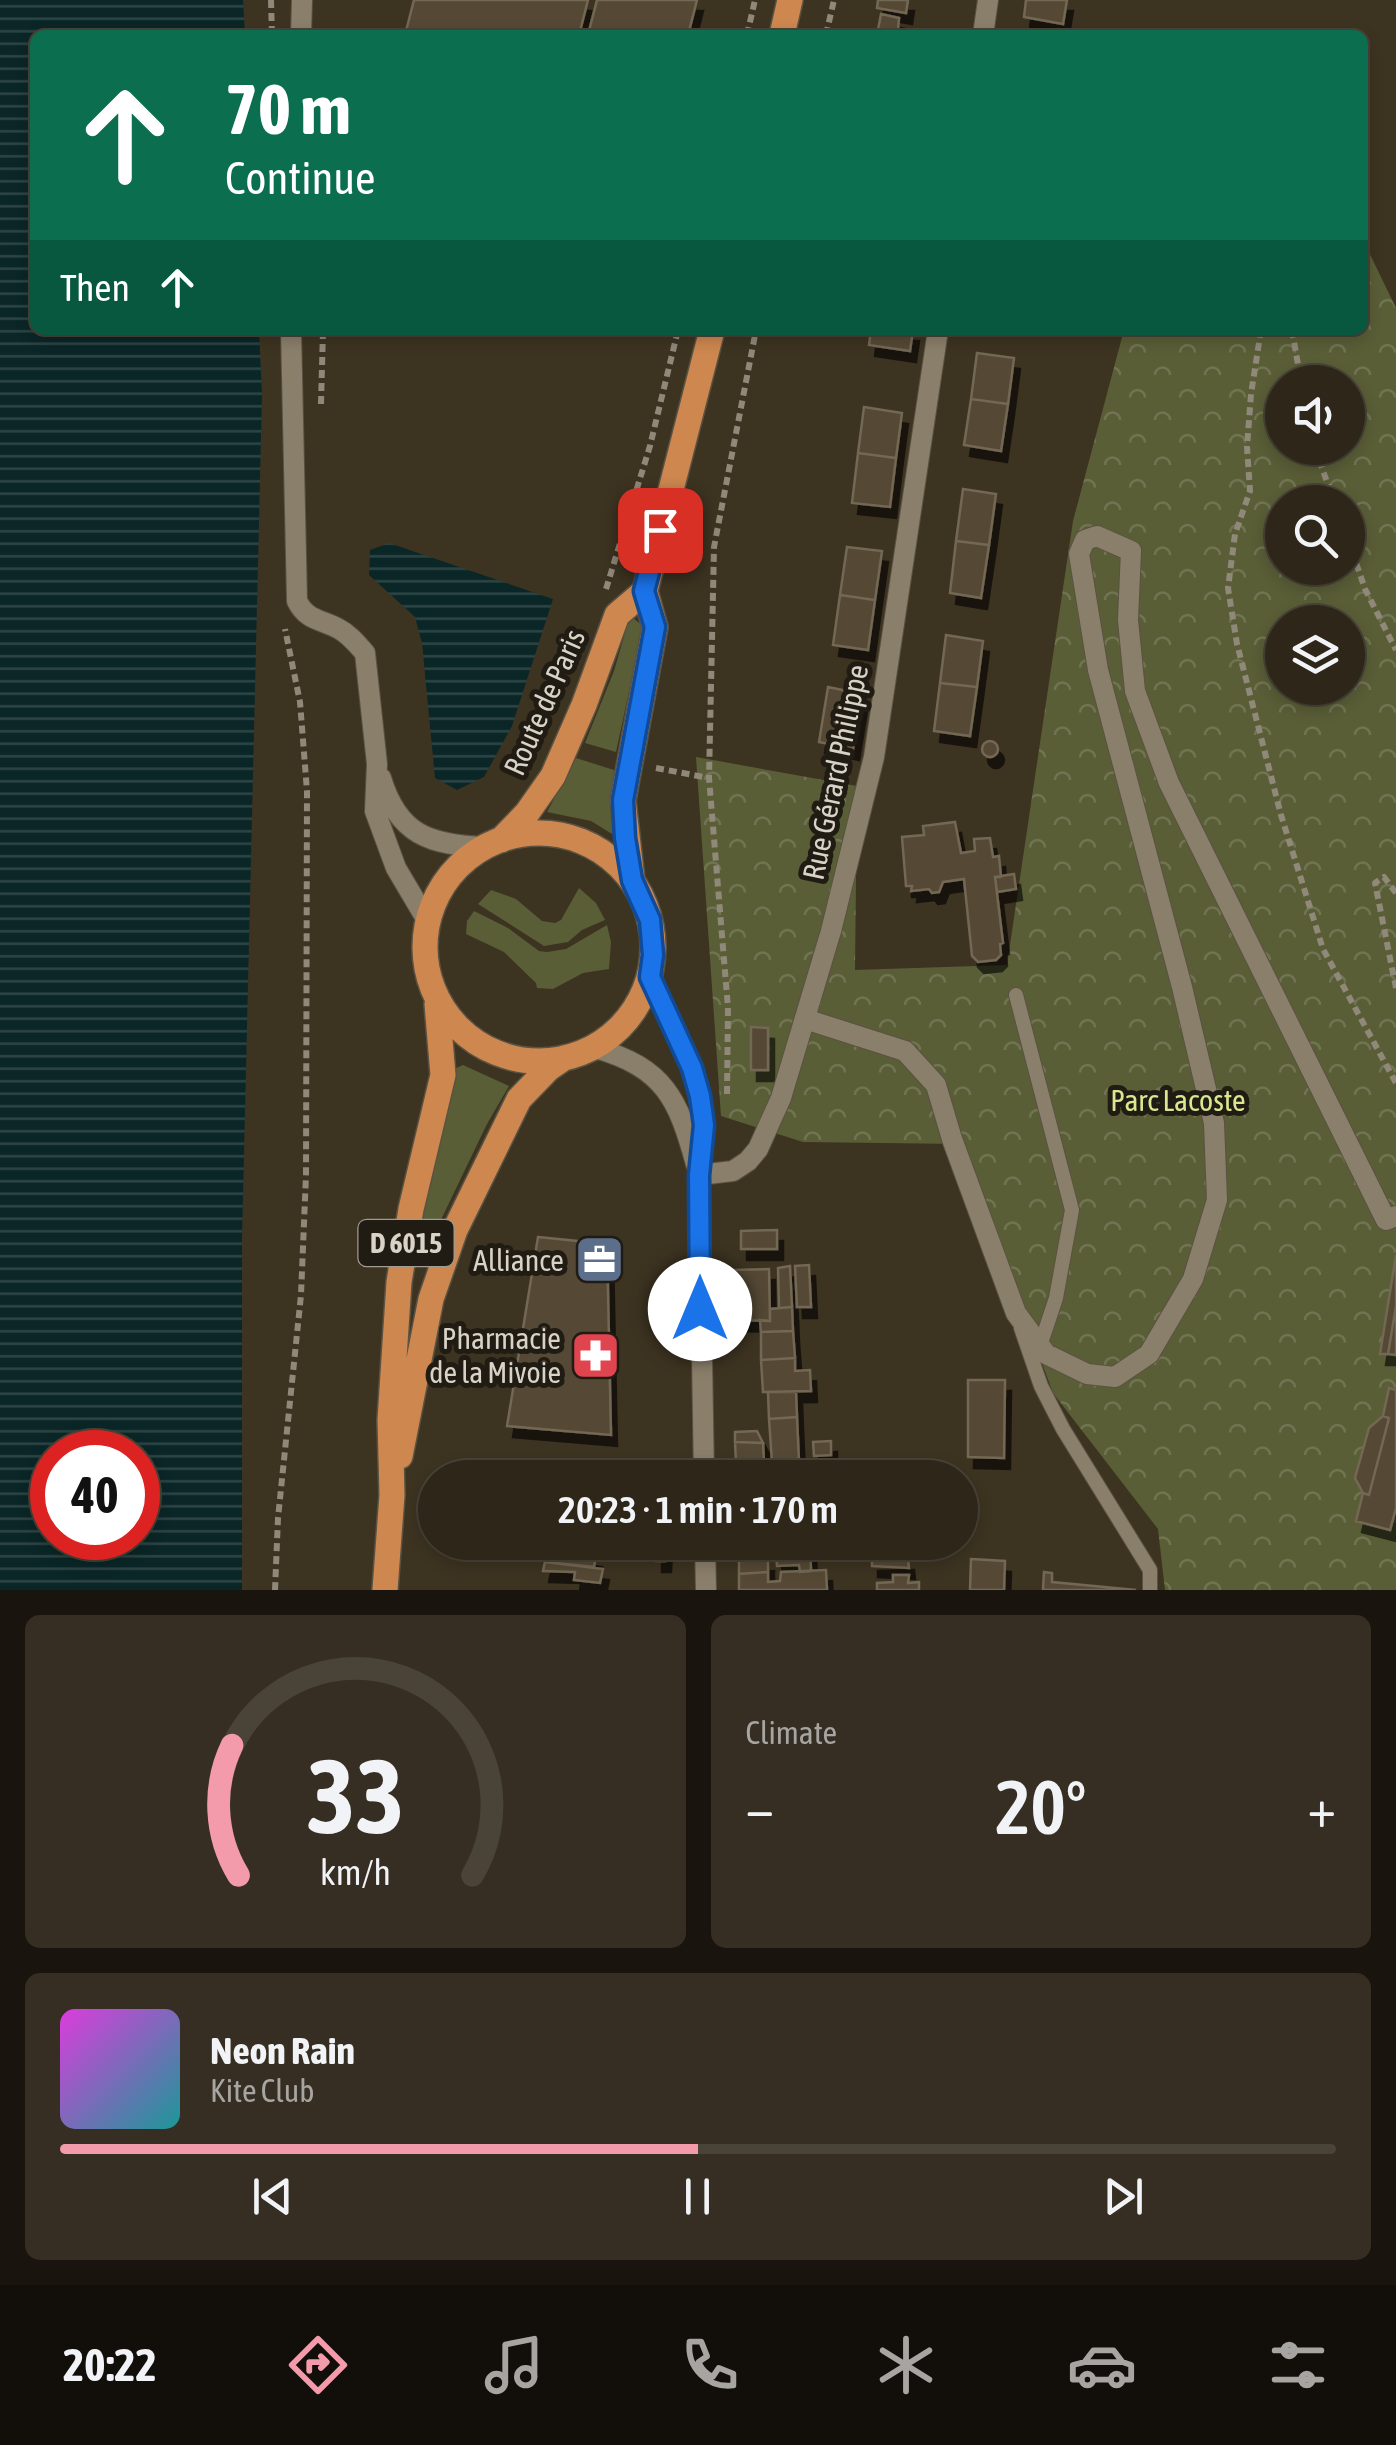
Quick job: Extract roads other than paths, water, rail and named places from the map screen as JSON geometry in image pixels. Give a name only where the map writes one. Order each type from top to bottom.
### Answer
[{"type":"main road","points":[[783,30],[790,0]]},
{"type":"main road","name":"Route de Paris","points":[[632,880],[623,800],[655,627],[644,591],[711,335]]},
{"type":"main road","name":"Route de Paris","points":[[493,843],[527,813],[553,776],[617,615],[644,591]]},
{"type":"main road","points":[[527,834],[553,834],[586,843],[632,880],[650,920],[650,977],[624,1023],[596,1048],[564,1058],[529,1060],[504,1056],[483,1046],[451,1019],[435,994],[426,959],[428,922],[437,897],[454,872],[493,843],[527,834]]},
{"type":"main road","name":"D 6015","points":[[385,1590],[392,1495],[390,1420],[400,1282],[411,1208],[443,1076],[435,994]]},
{"type":"main road","name":"D 6015","points":[[392,1495],[431,1299],[454,1230],[519,1099],[564,1058]]},
{"type":"street","points":[[301,30],[302,0]]},
{"type":"street","points":[[984,30],[988,0]]},
{"type":"street","points":[[291,335],[297,601],[315,621],[338,628],[365,652],[377,764],[375,811],[382,838],[428,922]]},
{"type":"street","name":"Rue Gérard Philippe","points":[[699,1175],[733,1170],[758,1149],[782,1098],[832,931],[874,758],[937,335]]},
{"type":"street","points":[[805,1020],[904,1052],[936,1085],[1016,1313],[1046,1354],[1087,1374],[1115,1377],[1149,1354],[1193,1279],[1217,1200],[1214,1123],[1098,670],[1079,554],[1085,540],[1097,536],[1131,551],[1128,620],[1135,691],[1168,783],[1386,1220],[1396,1216]]},
{"type":"street","points":[[377,764],[391,805],[409,828],[452,846],[493,843]]},
{"type":"street","points":[[650,977],[692,1068],[704,1125],[699,1175],[704,1460]]},
{"type":"street","points":[[596,1048],[639,1065],[668,1089],[684,1120],[699,1175]]},
{"type":"street","points":[[705,1560],[706,1590]]},
{"type":"lane","points":[[1016,994],[1072,1210],[1056,1298],[1040,1346]]},
{"type":"lane","points":[[1016,1313],[1042,1386],[1063,1429],[1150,1570],[1150,1590]]},
{"type":"water","points":[[0,0],[243,0],[245,30],[30,30],[30,335],[259,335],[262,394],[242,1238],[242,1590],[0,1590]]},
{"type":"water","points":[[389,543],[553,599],[512,726],[484,777],[457,790],[435,778],[422,643],[415,617],[369,575],[370,550]]},
{"type":"place","name":"Alliance","points":[[599,1260]]},
{"type":"place","name":"Pharmacie de la Mivoie","points":[[596,1355]]},
{"type":"park label","name":"Parc Lacoste","points":[[1178,1100]]}]
